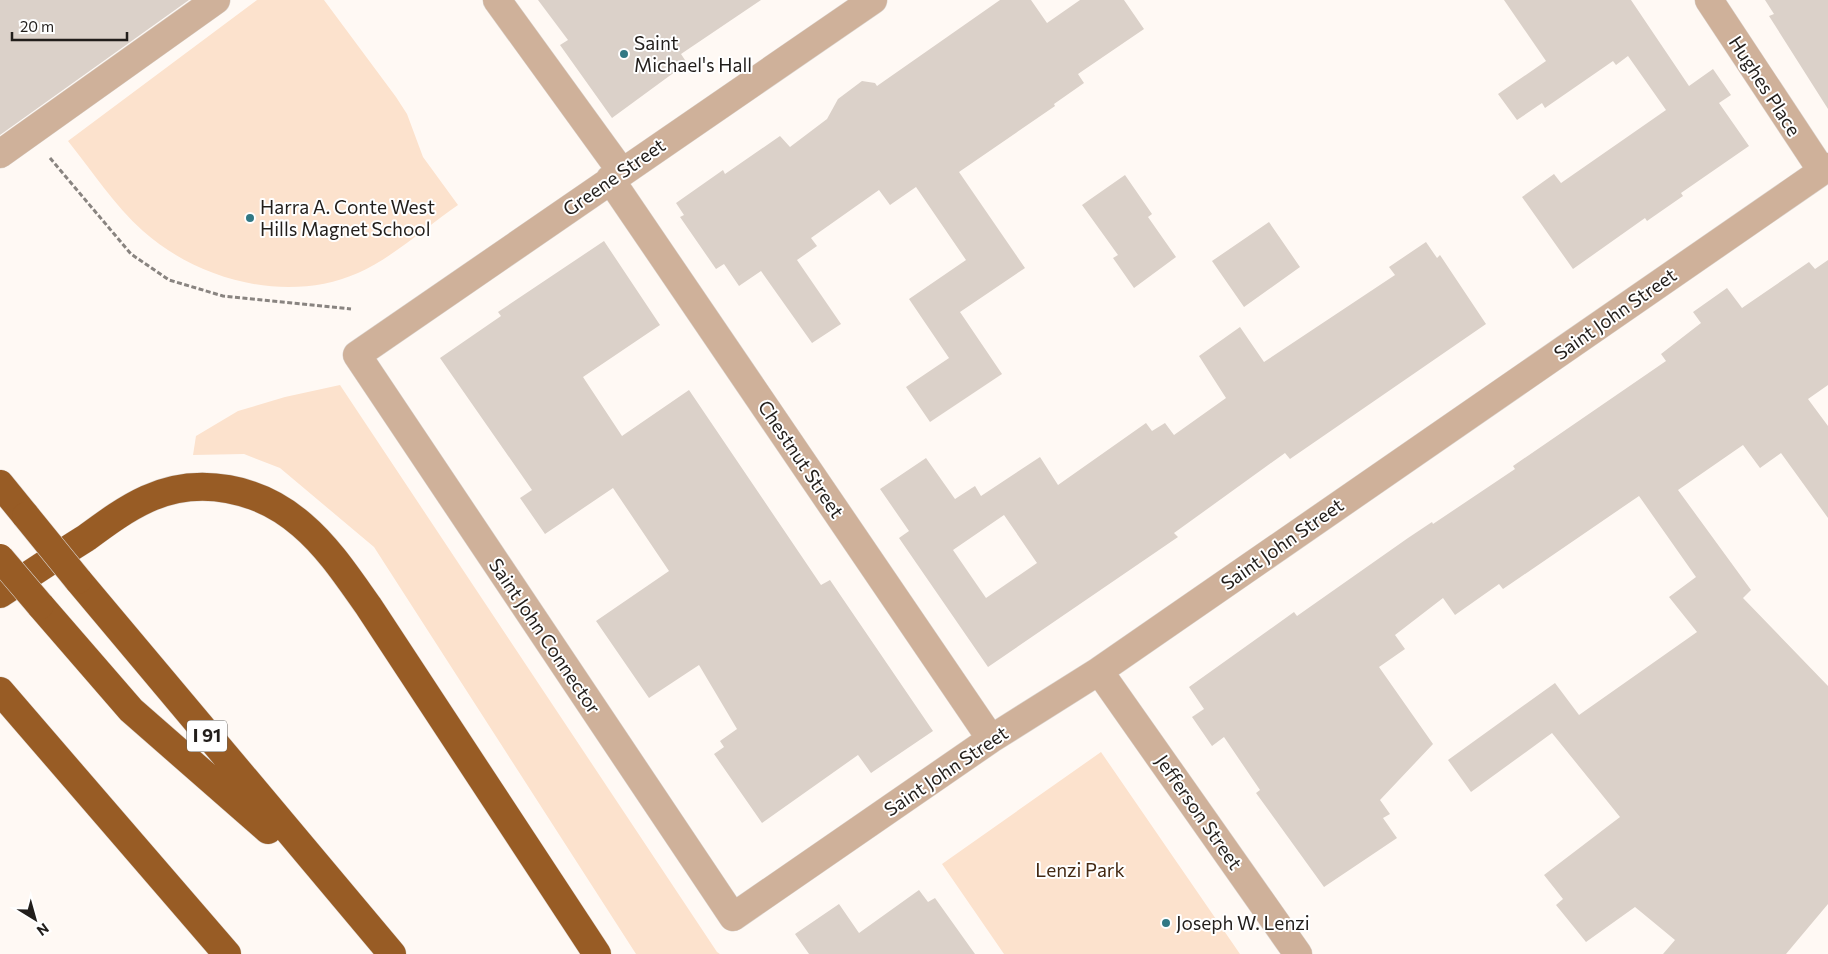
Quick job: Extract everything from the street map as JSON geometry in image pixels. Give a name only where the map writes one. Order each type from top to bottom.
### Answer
[{"type":"highway","name":"I 91","points":[[0,484],[78,580],[392,954]]},
{"type":"highway","points":[[0,594],[131,507],[162,493],[179,489],[212,487],[246,492],[277,506],[314,536],[337,563],[369,607],[597,954]]},
{"type":"highway","points":[[0,558],[131,710],[338,890]]},
{"type":"highway","points":[[0,691],[226,954]]},
{"type":"street","points":[[0,154],[216,0]]},
{"type":"street","name":"Chestnut Street","points":[[497,0],[616,175],[991,739]]},
{"type":"street","name":"Greene Street","points":[[357,355],[872,0]]},
{"type":"street","name":"Hughes Place","points":[[1709,0],[1825,169]]},
{"type":"street","name":"Saint John Street","points":[[733,918],[991,739],[1099,671],[1825,169]]},
{"type":"street","name":"Saint John Connector","points":[[357,355],[733,918]]},
{"type":"street","name":"Jefferson Street","points":[[1099,671],[1298,954]]},
{"type":"path","points":[[31,132],[43,150],[131,254],[169,280],[223,296],[352,309]]},
{"type":"green space","points":[[257,0],[324,0],[396,97],[407,114],[423,157],[458,205],[383,260],[358,273],[331,282],[303,287],[274,287],[245,282],[217,274],[190,263],[165,248],[132,221],[68,141]]},
{"type":"green space","points":[[340,385],[720,954],[636,954],[374,547],[280,468],[244,454],[193,455],[196,436],[238,411],[285,397]]},
{"type":"green space","name":"Lenzi Park","points":[[1101,752],[1240,954],[1004,954],[942,864]]},
{"type":"building","points":[[0,0],[189,0],[0,135]]},
{"type":"building","name":"Saint Michael's Hall","points":[[538,0],[761,0],[681,54],[687,63],[612,118],[560,45],[568,40]]},
{"type":"building","points":[[1000,0],[1031,0],[1047,23],[1080,0],[1124,0],[1144,29],[1078,74],[1084,83],[1054,104],[1055,106],[959,172],[1025,268],[960,312],[1002,374],[930,422],[906,387],[949,358],[909,299],[966,260],[916,187],[890,205],[879,190],[811,238],[817,246],[797,260],[841,324],[812,343],[761,271],[739,286],[724,264],[716,269],[680,217],[684,215],[676,203],[723,170],[725,174],[780,136],[790,147],[827,119],[838,99],[862,81],[875,83],[877,86]]},
{"type":"building","points":[[1504,0],[1631,0],[1689,86],[1713,69],[1731,95],[1719,103],[1749,146],[1681,193],[1683,196],[1647,221],[1645,218],[1573,269],[1522,197],[1554,174],[1561,183],[1666,110],[1628,56],[1616,65],[1613,61],[1545,108],[1542,103],[1517,120],[1498,94],[1546,61]]},
{"type":"building","points":[[1765,0],[1828,0],[1828,109],[1769,16],[1774,14]]},
{"type":"building","points":[[1125,175],[1152,214],[1148,217],[1176,257],[1134,288],[1113,258],[1118,255],[1082,205]]},
{"type":"building","points":[[1269,222],[1300,267],[1244,307],[1212,261]]},
{"type":"building","points":[[604,241],[660,325],[583,377],[622,436],[689,390],[821,585],[830,580],[933,731],[871,773],[858,755],[762,823],[714,754],[724,747],[720,741],[737,729],[699,665],[649,698],[596,621],[669,571],[613,488],[545,534],[520,498],[532,490],[440,358],[501,316],[498,312]]},
{"type":"building","points":[[1426,242],[1437,258],[1440,255],[1486,324],[1290,459],[1285,453],[1174,533],[1178,537],[988,667],[899,538],[909,531],[880,489],[926,458],[955,499],[975,486],[981,496],[1040,457],[1058,485],[1146,423],[1152,431],[1165,423],[1174,435],[1226,398],[1199,356],[1240,327],[1264,362],[1395,275],[1389,267]],"holes":[[[1004,515],[1037,563],[986,598],[953,550]]]},
{"type":"building","points":[[1828,260],[1828,385],[1808,399],[1828,426],[1828,518],[1781,453],[1760,468],[1743,445],[1678,490],[1751,590],[1743,598],[1828,686],[1828,904],[1786,954],[1663,954],[1675,940],[1635,907],[1586,942],[1556,905],[1563,899],[1544,875],[1620,817],[1552,733],[1471,792],[1448,760],[1555,683],[1579,715],[1697,632],[1669,597],[1696,577],[1639,496],[1503,589],[1499,584],[1455,615],[1443,598],[1395,635],[1405,649],[1379,667],[1433,744],[1380,800],[1390,814],[1383,818],[1397,838],[1324,887],[1256,793],[1260,790],[1224,737],[1212,746],[1192,717],[1204,709],[1189,687],[1294,612],[1297,616],[1408,538],[1432,522],[1433,524],[1515,469],[1513,466],[1666,361],[1661,354],[1701,323],[1693,312],[1727,288],[1742,308],[1809,262],[1815,269]]},
{"type":"building","points":[[919,890],[928,902],[935,898],[975,954],[809,954],[795,934],[839,904],[859,933]]},
{"type":"place","name":"Saint Michael's Hall","points":[[624,54]]},
{"type":"place","name":"Harra A. Conte West Hills Magnet School","points":[[250,218]]},
{"type":"place","name":"Joseph W. Lenzi","points":[[1166,923]]}]
